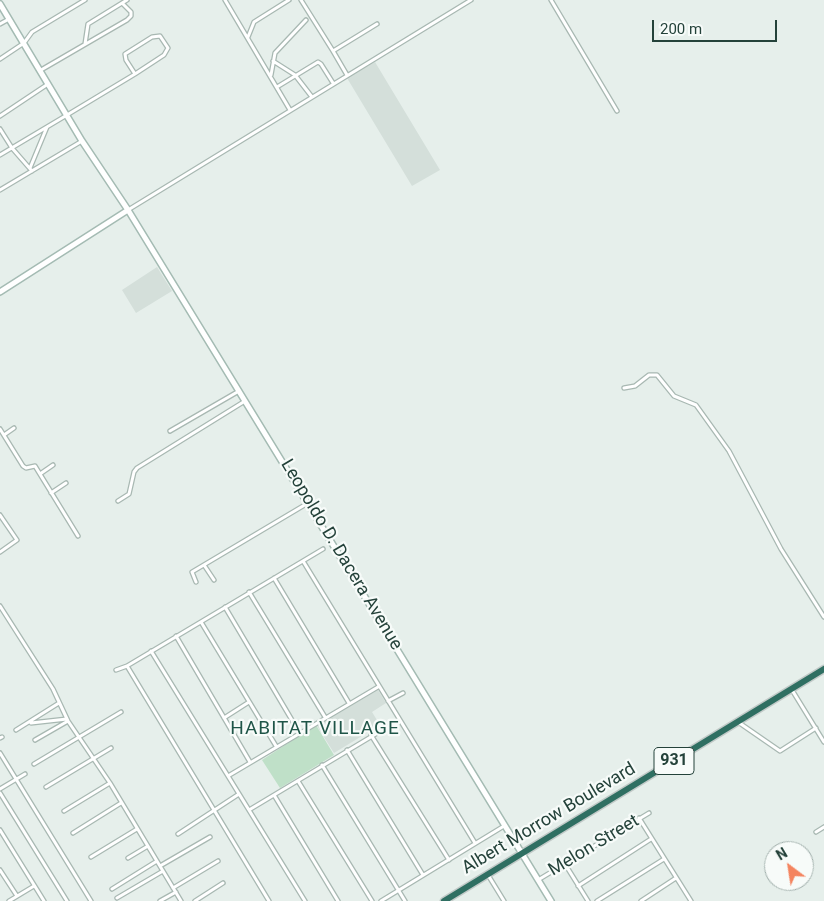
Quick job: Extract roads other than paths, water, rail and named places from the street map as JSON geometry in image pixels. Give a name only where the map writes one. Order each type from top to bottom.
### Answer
[{"type":"highway","name":"Albert Morrow Boulevard","points":[[444,901],[824,669]]},
{"type":"main road","name":"Leopoldo D. Dacera Avenue","points":[[0,4],[82,141],[128,210],[246,400],[551,901]]},
{"type":"main road","points":[[0,292],[128,210]]},
{"type":"street","points":[[0,59],[24,43],[32,32],[85,0]]},
{"type":"street","points":[[85,45],[88,24],[127,0]]},
{"type":"street","points":[[226,0],[290,110]]},
{"type":"street","points":[[248,38],[252,24],[289,0]]},
{"type":"street","points":[[301,0],[348,74]]},
{"type":"street","points":[[128,210],[471,0]]},
{"type":"street","points":[[551,0],[617,111]]},
{"type":"street","points":[[41,70],[130,18],[130,9],[122,3]]},
{"type":"street","points":[[0,24],[9,19]]},
{"type":"street","points":[[270,75],[272,61],[283,43],[306,20]]},
{"type":"street","points":[[333,51],[377,24]]},
{"type":"street","points":[[0,155],[67,116],[135,74],[166,53],[168,48],[160,36],[155,36],[126,54],[125,58],[135,74]]},
{"type":"street","points":[[272,61],[295,75],[312,97]]},
{"type":"street","points":[[277,87],[314,63],[319,62],[333,83]]},
{"type":"street","points":[[0,116],[49,84]]},
{"type":"street","points":[[31,169],[47,127]]},
{"type":"street","points":[[0,129],[12,148],[31,169]]},
{"type":"street","points":[[0,190],[31,169],[82,141]]},
{"type":"street","points":[[624,388],[635,386],[649,375],[657,375],[674,396],[696,405],[729,451],[781,549],[824,617]]},
{"type":"street","points":[[170,431],[239,390]]},
{"type":"street","points":[[118,501],[129,494],[132,477],[137,468],[246,400]]},
{"type":"street","points":[[4,435],[14,428]]},
{"type":"street","points":[[0,429],[24,466],[26,468],[33,466],[40,474],[78,536]]},
{"type":"street","points":[[40,474],[53,465]]},
{"type":"street","points":[[51,493],[66,483]]},
{"type":"street","points":[[196,582],[191,574],[308,502]]},
{"type":"street","points":[[0,516],[17,540],[0,552]]},
{"type":"street","points":[[116,670],[127,666],[323,549]]},
{"type":"street","points":[[302,561],[475,844]]},
{"type":"street","points":[[204,565],[214,580]]},
{"type":"street","points":[[274,578],[349,703]]},
{"type":"street","points":[[249,592],[325,717]]},
{"type":"street","points":[[0,606],[53,689],[67,720],[122,802],[181,901]]},
{"type":"street","points":[[225,607],[299,732]]},
{"type":"street","points":[[200,622],[276,746]]},
{"type":"street","points":[[176,636],[250,762]]},
{"type":"street","points":[[152,651],[305,901]]},
{"type":"street","points":[[127,666],[269,901]]},
{"type":"street","points":[[228,776],[299,732],[378,687]]},
{"type":"street","points":[[792,689],[824,742]]},
{"type":"street","points":[[388,701],[403,692]]},
{"type":"street","points":[[224,718],[250,702]]},
{"type":"street","points":[[16,730],[59,704]]},
{"type":"street","points":[[34,764],[121,712]]},
{"type":"street","points":[[28,723],[67,720]]},
{"type":"street","points":[[35,740],[67,720]]},
{"type":"street","points":[[249,810],[399,720]]},
{"type":"street","points":[[738,722],[780,751],[816,728]]},
{"type":"street","points":[[371,736],[449,860]]},
{"type":"street","points":[[46,787],[110,748]]},
{"type":"street","points":[[347,750],[423,875]]},
{"type":"street","points":[[0,753],[2,761],[16,779],[92,901]]},
{"type":"street","points":[[322,765],[406,901]]},
{"type":"street","points":[[25,774],[0,791],[67,901]]},
{"type":"street","points":[[298,781],[372,901]]},
{"type":"street","points":[[64,811],[110,783]]},
{"type":"street","points":[[178,834],[239,794]]},
{"type":"street","points":[[274,795],[338,901]]},
{"type":"street","points":[[73,833],[122,802]]},
{"type":"street","name":"Melon Street","points":[[538,880],[649,813]]},
{"type":"street","points":[[639,818],[690,900],[685,901]]},
{"type":"street","points":[[381,901],[506,825]]},
{"type":"street","points":[[816,832],[824,827]]},
{"type":"street","points":[[91,857],[137,829]]},
{"type":"street","points":[[0,830],[44,901]]},
{"type":"street","points":[[160,866],[210,837]]},
{"type":"street","points":[[578,886],[651,838]]},
{"type":"street","points":[[128,858],[148,846]]},
{"type":"street","points":[[597,901],[664,859]]},
{"type":"street","points":[[160,901],[218,861]]},
{"type":"street","points":[[112,889],[157,862]]},
{"type":"street","points":[[565,864],[588,901]]},
{"type":"street","points":[[0,870],[16,896]]},
{"type":"street","points":[[117,898],[163,871]]},
{"type":"street","points":[[488,874],[504,901]]},
{"type":"street","points":[[641,901],[676,878]]},
{"type":"street","points":[[195,901],[223,883]]},
{"type":"street","points":[[9,901],[34,886]]},
{"type":"district","name":"HABITAT VILLAGE","points":[[315,729]]}]
